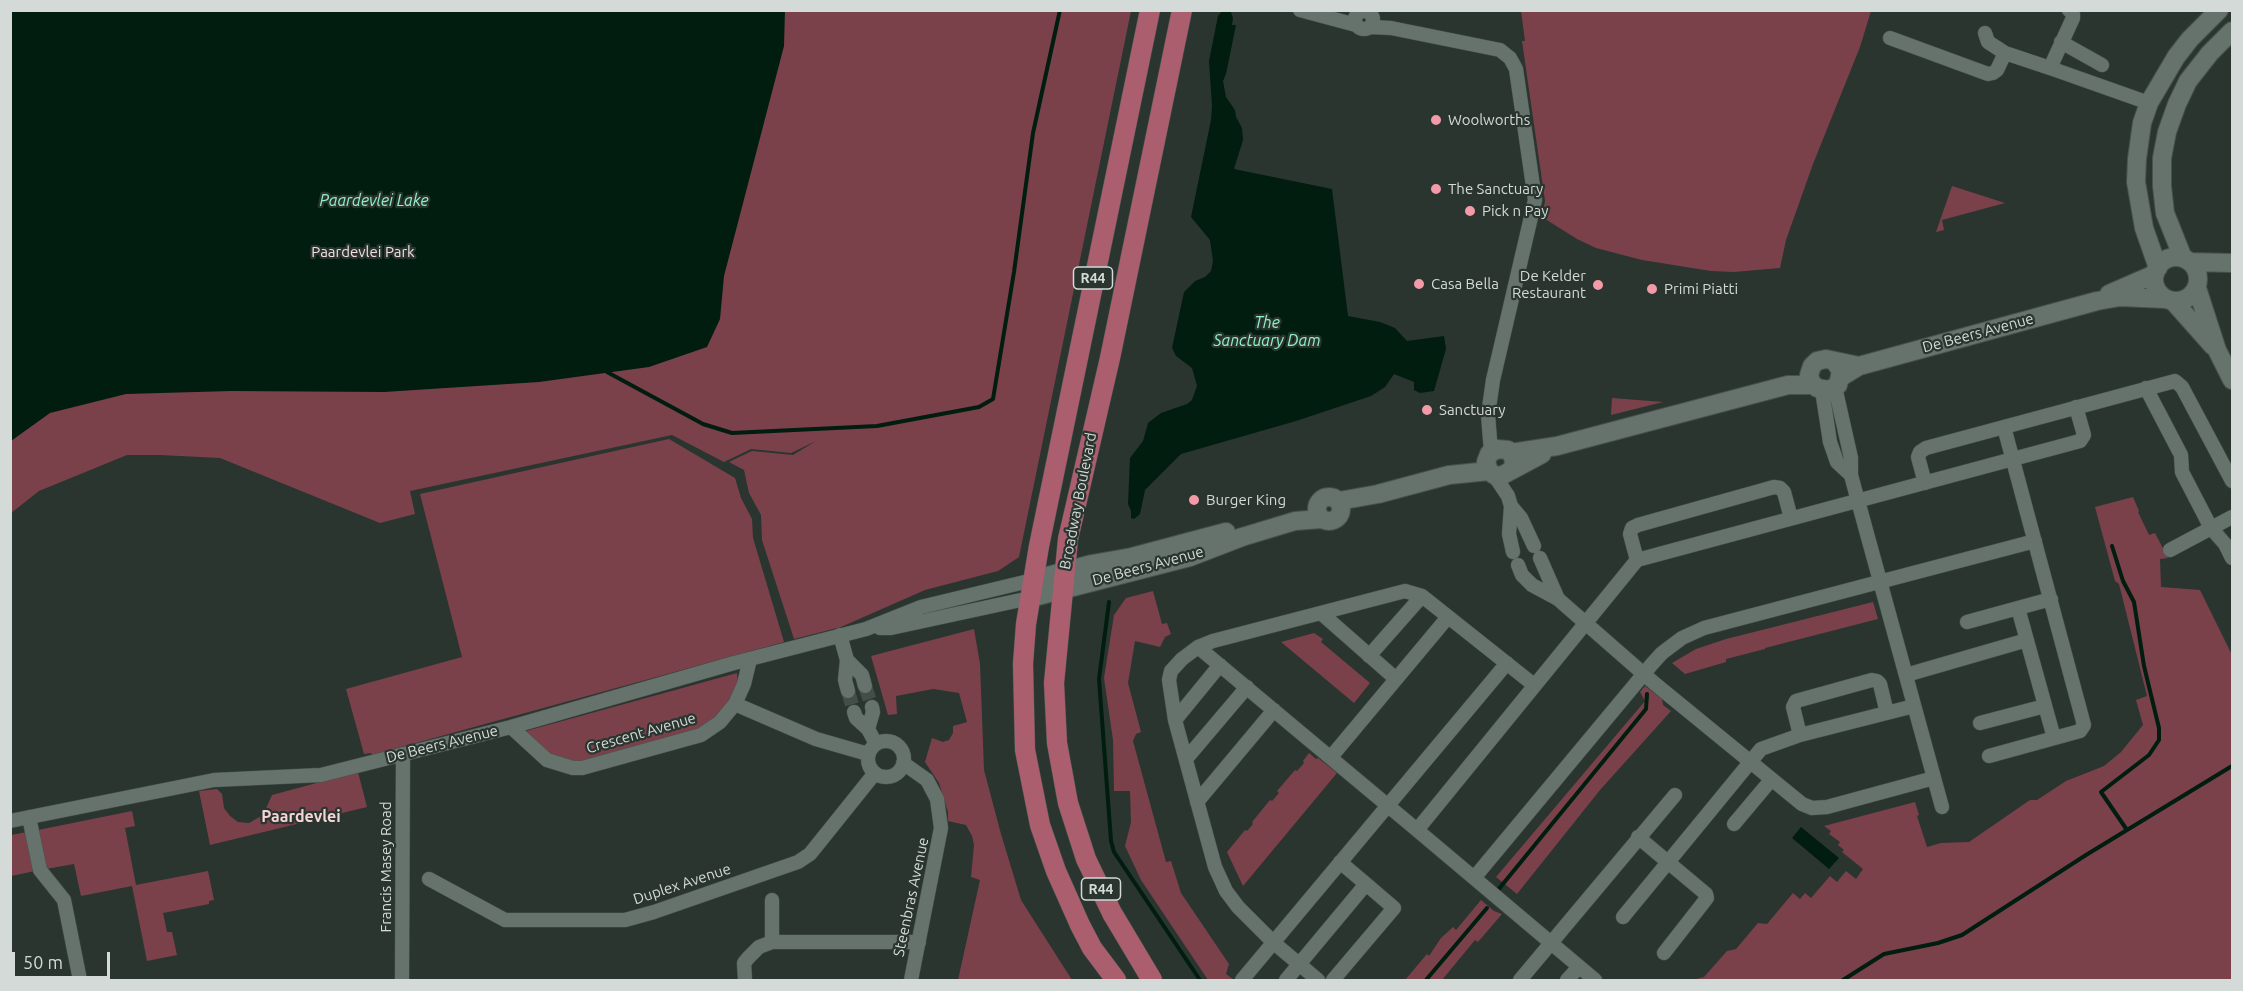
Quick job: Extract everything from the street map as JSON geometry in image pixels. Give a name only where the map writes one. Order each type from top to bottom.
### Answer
[{"type":"main road","name":"Broadway Boulevard","points":[[1116,981],[1092,948],[1056,871],[1040,825],[1029,779],[1024,743],[1023,664],[1031,589],[1150,10]]},
{"type":"main road","name":"Broadway Boulevard","points":[[1152,981],[1112,913],[1086,859],[1068,803],[1058,752],[1054,708],[1056,649],[1068,539],[1185,14]]},
{"type":"main road","points":[[1092,948],[1098,981]]},
{"type":"street","points":[[1300,10],[1333,18],[1365,16],[1391,28],[1500,50],[1510,58],[1516,69],[1535,200],[1493,380],[1488,415],[1510,501],[1509,534],[1515,559],[1522,575],[1532,585],[1558,599],[1644,674],[1802,804],[1819,808],[1934,778]]},
{"type":"street","points":[[2050,68],[2073,18],[2069,10]]},
{"type":"street","points":[[2217,350],[2156,288],[2156,271],[2144,228],[2136,182],[2141,132],[2149,103],[2175,57],[2219,10]]},
{"type":"street","points":[[2232,31],[2210,53],[2188,81],[2167,132],[2162,158],[2165,213],[2187,260],[2198,274],[2197,286],[2217,350],[2232,381]]},
{"type":"street","points":[[1985,33],[1988,42],[2005,53],[2149,103]]},
{"type":"street","points":[[1890,38],[1988,74],[1997,70],[2005,53]]},
{"type":"street","points":[[2061,42],[2102,65]]},
{"type":"street","points":[[2156,271],[2169,259],[2232,264]]},
{"type":"street","points":[[2169,300],[2187,299],[2197,286],[2232,264]]},
{"type":"street","name":"De Beers Avenue","points":[[2097,301],[2156,271]]},
{"type":"street","name":"De Beers Avenue","points":[[1063,580],[1092,564],[1132,558],[1319,513],[1332,521],[1340,508],[1378,494],[1788,385],[1826,379],[1859,366],[2097,301],[2120,297],[2169,300]]},
{"type":"street","points":[[1826,379],[1840,412],[1851,458],[1851,475],[1942,807]]},
{"type":"street","points":[[1826,379],[1826,415],[1830,442],[1837,462],[1851,475]]},
{"type":"street","points":[[1925,483],[1918,457],[1923,449],[2175,381],[2180,384],[2232,481]]},
{"type":"street","points":[[2146,388],[2181,455],[2182,472],[2211,528],[2225,544],[2232,558]]},
{"type":"street","points":[[1417,830],[1637,560],[2082,440],[2084,435],[2076,407]]},
{"type":"street","points":[[1826,415],[1840,412]]},
{"type":"street","points":[[1989,756],[2080,731],[2084,724],[2004,427]]},
{"type":"street","points":[[1637,560],[1630,534],[1632,528],[1774,487],[1784,492],[1791,518]]},
{"type":"street","points":[[1510,501],[1521,518],[1558,599]]},
{"type":"street","name":"De Beers Avenue","points":[[10,821],[214,780],[321,775],[511,727],[840,634],[866,629],[891,628],[1063,580],[1190,557],[1242,537],[1319,513]]},
{"type":"street","points":[[2170,550],[2232,517]]},
{"type":"street","points":[[1474,878],[1644,674],[1672,644],[1693,632],[2035,541]]},
{"type":"street","points":[[1317,981],[1274,943],[1238,907],[1226,891],[1215,867],[1175,720],[1168,680],[1171,671],[1198,647],[1405,591],[1422,596],[1534,685]]},
{"type":"street","points":[[1369,656],[1422,596]]},
{"type":"street","points":[[1967,622],[2051,599]]},
{"type":"street","points":[[2018,608],[2054,738]]},
{"type":"street","points":[[1321,613],[1396,679]]},
{"type":"street","points":[[1331,757],[1448,617]]},
{"type":"street","points":[[840,634],[848,660],[845,680],[848,691]]},
{"type":"street","points":[[1906,675],[2027,640]]},
{"type":"street","points":[[1198,647],[1595,981]]},
{"type":"street","name":"Crescent Avenue","points":[[511,727],[547,760],[564,767],[582,768],[701,735],[720,722],[735,704],[744,684],[750,659]]},
{"type":"street","points":[[848,660],[862,675],[865,686]]},
{"type":"street","points":[[1242,981],[1507,663]]},
{"type":"street","points":[[1175,720],[1220,665]]},
{"type":"street","points":[[1800,735],[1793,707],[1796,701],[1872,680],[1880,684],[1887,713]]},
{"type":"street","points":[[1186,759],[1247,687]]},
{"type":"street","points":[[735,704],[816,739],[872,749],[883,741],[895,743],[902,752],[903,763],[897,773],[892,776],[880,776],[868,765],[872,749],[868,729],[873,712],[872,707]]},
{"type":"street","points":[[1623,917],[1761,749],[1800,735],[1914,706]]},
{"type":"street","points":[[1980,723],[2045,706]]},
{"type":"street","points":[[1197,802],[1274,710]]},
{"type":"street","points":[[854,712],[856,718],[868,729]]},
{"type":"street","name":"Francis Masey Road","points":[[402,981],[404,754]]},
{"type":"street","name":"Steenbras Avenue","points":[[903,763],[927,780],[937,799],[941,818],[940,837],[911,981]]},
{"type":"street","name":"Duplex Avenue","points":[[429,879],[505,920],[625,920],[798,862],[810,854],[875,773]]},
{"type":"street","points":[[1734,824],[1771,780]]},
{"type":"street","points":[[1520,981],[1675,795]]},
{"type":"street","points":[[29,817],[40,870],[64,900],[80,981]]},
{"type":"street","points":[[1638,837],[1706,894],[1707,898],[1664,953]]},
{"type":"street","points":[[1333,981],[1394,908],[1340,862]]},
{"type":"street","points":[[1286,981],[1366,884]]},
{"type":"street","points":[[771,942],[772,900]]},
{"type":"street","points":[[745,981],[744,963],[759,947],[771,942],[919,942]]},
{"type":"street","points":[[1567,981],[1579,967]]},
{"type":"green space","name":"Paardevlei Park","points":[[11,11],[1131,11],[1019,557],[998,571],[925,590],[841,627],[794,639],[762,540],[761,515],[749,493],[744,470],[729,462],[752,451],[793,455],[816,441],[791,453],[751,449],[724,462],[672,435],[410,491],[415,514],[380,523],[220,458],[127,455],[39,491],[11,513]]},
{"type":"green space","points":[[1521,11],[1871,11],[1860,47],[1813,164],[1786,240],[1780,268],[1734,272],[1711,271],[1642,260],[1596,248],[1542,217],[1545,201],[1522,41],[1525,41]]},
{"type":"green space","points":[[1952,186],[2005,203],[1942,220],[1944,230],[1936,232]]},
{"type":"green space","points":[[1612,398],[1663,402],[1611,415]]},
{"type":"green space","points":[[669,439],[735,478],[741,498],[752,519],[753,538],[784,642],[372,755],[371,753],[364,754],[346,689],[462,657],[420,494]]},
{"type":"green space","points":[[2133,497],[2149,535],[2155,533],[2168,558],[2160,559],[2161,587],[2200,590],[2232,655],[2232,980],[1692,980],[1704,977],[1727,951],[1736,949],[1758,923],[1767,924],[1793,893],[1800,899],[1805,893],[1811,898],[1830,876],[1837,882],[1846,871],[1856,879],[1863,869],[1842,852],[1844,850],[1838,845],[1840,842],[1829,834],[1831,831],[1824,826],[1915,802],[1927,847],[1941,843],[1969,842],[2030,800],[2037,800],[2066,781],[2104,766],[2121,752],[2143,725],[2136,700],[2147,696],[2119,584],[2115,581],[2095,507]]},
{"type":"green space","points":[[1153,591],[1162,624],[1167,623],[1171,634],[1165,637],[1160,647],[1135,641],[1128,683],[1141,732],[1136,734],[1133,741],[1166,862],[1171,861],[1181,893],[1229,964],[1226,974],[1234,980],[1208,980],[1141,880],[1125,846],[1131,822],[1130,791],[1114,791],[1113,740],[1104,678],[1114,615],[1126,598]]},
{"type":"green space","points":[[1873,602],[1878,619],[1726,659],[1726,662],[1685,674],[1672,663],[1696,649],[1726,639]]},
{"type":"green space","points":[[974,629],[980,664],[984,770],[1001,834],[1021,900],[1072,980],[958,980],[980,880],[971,877],[974,845],[972,836],[966,825],[948,821],[948,812],[939,783],[925,762],[932,738],[943,742],[949,740],[953,733],[953,726],[967,722],[959,693],[933,689],[896,696],[897,714],[888,715],[871,656]]},
{"type":"green space","points":[[1314,633],[1323,639],[1321,642],[1370,683],[1354,703],[1281,642]]},
{"type":"green space","points":[[737,673],[738,684],[732,700],[709,726],[574,762],[547,753],[525,735],[526,731]]},
{"type":"green space","points":[[1645,686],[1662,699],[1663,705],[1671,711],[1600,790],[1517,894],[1496,877],[1645,701],[1640,692]]},
{"type":"green space","points":[[1309,753],[1337,773],[1243,886],[1227,852],[1253,824],[1252,822],[1270,800],[1272,801],[1279,793],[1277,791],[1295,770],[1297,771],[1304,763]]},
{"type":"green space","points":[[361,771],[358,772],[367,807],[210,845],[199,791],[217,789],[222,794],[224,808],[230,816],[238,822],[249,823],[263,815],[272,795]]},
{"type":"green space","points":[[132,811],[135,826],[125,828],[136,885],[208,871],[214,900],[209,901],[209,904],[163,913],[167,932],[172,932],[177,955],[147,961],[132,886],[81,896],[74,864],[46,869],[38,830]]},
{"type":"green space","points":[[27,832],[35,871],[11,876],[11,835]]},
{"type":"green space","points":[[1481,900],[1494,911],[1502,914],[1478,942],[1475,940],[1442,980],[1405,980],[1427,954],[1429,956],[1441,938],[1453,927],[1456,930]]},
{"type":"water","name":"Paardevlei Lake","points":[[11,10],[785,10],[784,46],[724,276],[720,319],[707,347],[649,367],[539,382],[384,392],[231,391],[126,394],[50,413],[11,441]]},
{"type":"water","name":"The Sanctuary Dam","points":[[1222,11],[1231,12],[1232,25],[1236,25],[1223,81],[1226,97],[1235,110],[1242,128],[1243,140],[1234,169],[1332,189],[1348,316],[1380,322],[1395,328],[1407,341],[1444,336],[1446,349],[1434,391],[1420,393],[1414,390],[1414,382],[1394,374],[1385,387],[1371,396],[1296,421],[1181,454],[1145,490],[1140,514],[1134,519],[1131,518],[1128,504],[1130,458],[1143,441],[1148,423],[1161,413],[1187,404],[1192,400],[1197,386],[1192,368],[1176,356],[1172,348],[1184,292],[1195,281],[1205,277],[1211,271],[1213,261],[1210,240],[1191,217],[1211,120],[1209,61],[1218,16]]},
{"type":"water","points":[[1801,827],[1839,858],[1829,869],[1792,838]]},
{"type":"waterway","points":[[607,372],[703,424],[732,433],[877,426],[979,407],[993,399],[1014,272],[1033,133],[1060,10]]},
{"type":"waterway","points":[[2112,546],[2123,581],[2134,602],[2144,666],[2159,728],[2159,740],[2149,755],[2101,792],[2127,830]]},
{"type":"waterway","points":[[1109,602],[1099,679],[1111,841],[1114,852],[1200,980]]},
{"type":"waterway","points":[[1498,890],[1646,709],[1647,694]]},
{"type":"waterway","points":[[1843,980],[1884,954],[1938,943],[1962,935],[2086,855],[2232,766]]},
{"type":"waterway","points":[[1426,980],[1487,908]]},
{"type":"tunnel","points":[[865,686],[872,707]]},
{"type":"tunnel","points":[[848,691],[854,712]]},
{"type":"place","name":"Woolworths","points":[[1436,120]]},
{"type":"place","name":"The Sanctuary","points":[[1436,189]]},
{"type":"place","name":"Pick n Pay","points":[[1470,211]]},
{"type":"place","name":"Casa Bella","points":[[1419,284]]},
{"type":"place","name":"De Kelder Restaurant","points":[[1598,285]]},
{"type":"place","name":"Primi Piatti","points":[[1652,289]]},
{"type":"place","name":"Sanctuary","points":[[1427,410]]},
{"type":"place","name":"Burger King","points":[[1194,500]]},
{"type":"district","name":"Paardevlei","points":[[301,817]]}]
